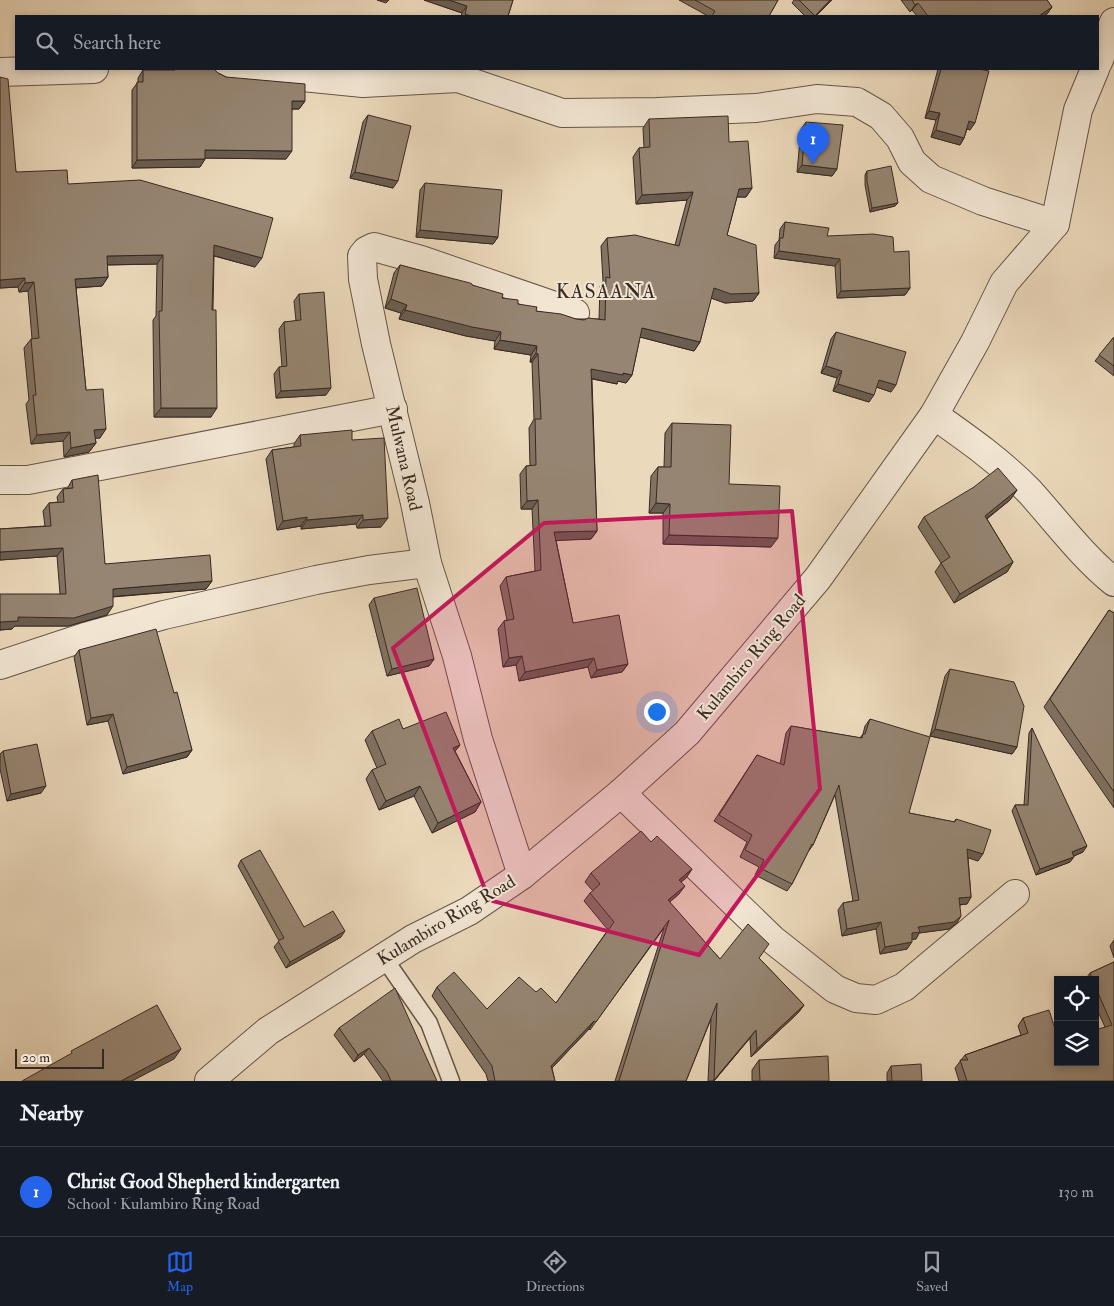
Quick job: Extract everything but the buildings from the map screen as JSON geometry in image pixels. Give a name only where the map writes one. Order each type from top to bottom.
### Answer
[{"type":"street","points":[[0,72],[63,70]]},
{"type":"street","points":[[232,70],[363,83],[458,78],[562,113],[756,108],[817,99],[856,102],[881,116],[900,138],[912,162],[931,179],[983,201],[1055,224]]},
{"type":"street","name":"Kulambiro Ring Road","points":[[209,1081],[268,1031],[413,939],[469,911],[522,875],[621,793],[687,733],[818,578],[934,415],[975,342],[1004,283],[1055,224],[1078,110],[1095,70]]},
{"type":"street","name":"Mulwana Road","points":[[522,875],[478,738],[457,656],[428,563],[393,409],[376,344],[363,280],[362,256],[366,251],[374,247],[421,260],[576,313]]},
{"type":"street","points":[[0,480],[28,480],[393,409]]},
{"type":"street","points":[[934,415],[986,450],[1028,491],[1070,538],[1114,582]]},
{"type":"street","points":[[0,665],[85,636],[164,615],[316,580],[368,570],[428,563]]},
{"type":"street","points":[[621,793],[774,940],[835,989],[856,998],[876,1000],[904,987],[1014,894]]},
{"type":"lane","points":[[384,958],[429,1023],[450,1081]]},
{"type":"highlighted area","points":[[792,511],[820,789],[699,955],[489,900],[393,648],[544,523]]},
{"type":"place","name":"Christ Good Shepherd kindergarten","points":[[813,164]]},
{"type":"district","name":"KASAANA","points":[[606,291]]}]
